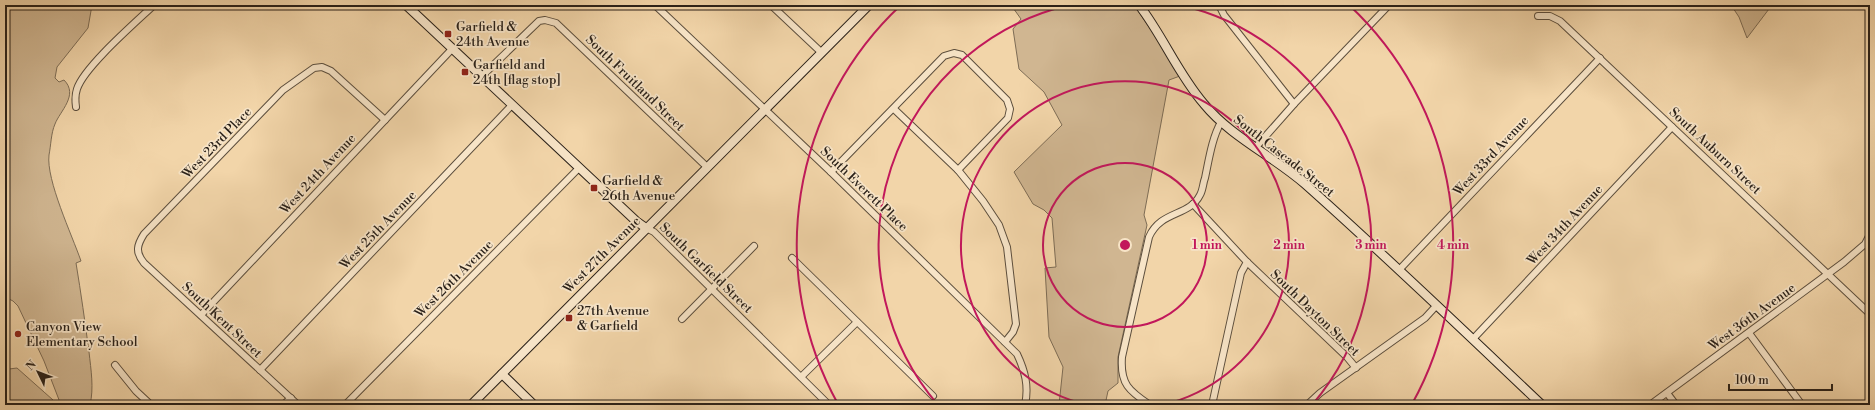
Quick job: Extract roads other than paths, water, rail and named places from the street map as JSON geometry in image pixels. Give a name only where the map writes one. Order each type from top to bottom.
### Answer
[{"type":"street","points":[[76,107],[75,98],[77,87],[85,75],[154,5]]},
{"type":"street","name":"South Garfield Street","points":[[406,5],[636,221],[654,232],[829,405]]},
{"type":"street","name":"South Everett Place","points":[[655,5],[831,172],[1005,342],[1016,354],[1025,373],[1027,385],[1025,405]]},
{"type":"street","points":[[771,5],[822,53]]},
{"type":"street","name":"West 27th Avenue","points":[[471,405],[869,5]]},
{"type":"street","name":"South Cascade Street","points":[[1139,5],[1158,30],[1194,91],[1221,122],[1303,183],[1399,270],[1542,405]]},
{"type":"street","points":[[1219,5],[1224,16],[1294,104]]},
{"type":"street","points":[[1256,147],[1294,104],[1389,5]]},
{"type":"street","name":"South Auburn Street","points":[[1538,16],[1550,16],[1555,18],[1600,58],[1870,314]]},
{"type":"street","name":"South Fruitland Street","points":[[482,76],[539,21],[545,20],[556,23],[707,167]]},
{"type":"street","name":"West 24th Avenue","points":[[200,315],[452,48]]},
{"type":"street","points":[[831,172],[944,56],[954,52],[962,55],[967,60],[1006,100],[1010,109],[1008,118],[958,170]]},
{"type":"street","name":"West 33rd Avenue","points":[[1399,270],[1600,58]]},
{"type":"street","name":"West 23rd Place","points":[[138,247],[144,234],[283,90],[314,68],[322,68],[331,71],[385,120]]},
{"type":"street","name":"West 25th Avenue","points":[[260,370],[512,105]]},
{"type":"street","points":[[894,109],[958,170],[983,201],[1004,236],[1016,324],[1013,332],[1005,342]]},
{"type":"street","points":[[1150,405],[1130,391],[1123,380],[1121,370],[1122,357],[1149,237],[1152,230],[1161,220],[1193,204],[1200,195],[1216,134],[1221,122]]},
{"type":"street","name":"West 34th Avenue","points":[[1473,339],[1672,126]]},
{"type":"street","name":"West 26th Avenue","points":[[345,405],[579,168]]},
{"type":"street","name":"South Dayton Street","points":[[1193,204],[1247,262],[1347,356],[1356,368]]},
{"type":"street","name":"West 36th Avenue","points":[[1650,405],[1829,274],[1865,244],[1870,234]]},
{"type":"street","points":[[682,319],[754,246]]},
{"type":"street","name":"South Kent Street","points":[[138,247],[139,257],[144,263],[298,405]]},
{"type":"street","points":[[792,258],[933,396]]},
{"type":"street","points":[[1212,405],[1241,273],[1247,262]]},
{"type":"street","points":[[1307,405],[1320,393],[1425,318],[1436,306]]},
{"type":"street","points":[[801,377],[857,322]]},
{"type":"street","points":[[1749,333],[1802,405]]},
{"type":"street","points":[[115,365],[136,391],[151,405]]},
{"type":"street","points":[[502,374],[534,405]]},
{"type":"street","points":[[1667,393],[1676,405]]},
{"type":"street","points":[[283,405],[291,398]]},
{"type":"place","name":"Garfield & 24th Avenue","points":[[448,34]]},
{"type":"place","name":"Garfield and 24th [flag stop]","points":[[465,72]]},
{"type":"place","name":"Garfield & 26th Avenue","points":[[594,188]]},
{"type":"place","name":"27th Avenue & Garfield","points":[[569,318]]},
{"type":"place","name":"Canyon View Elementary School","points":[[18,334]]}]
